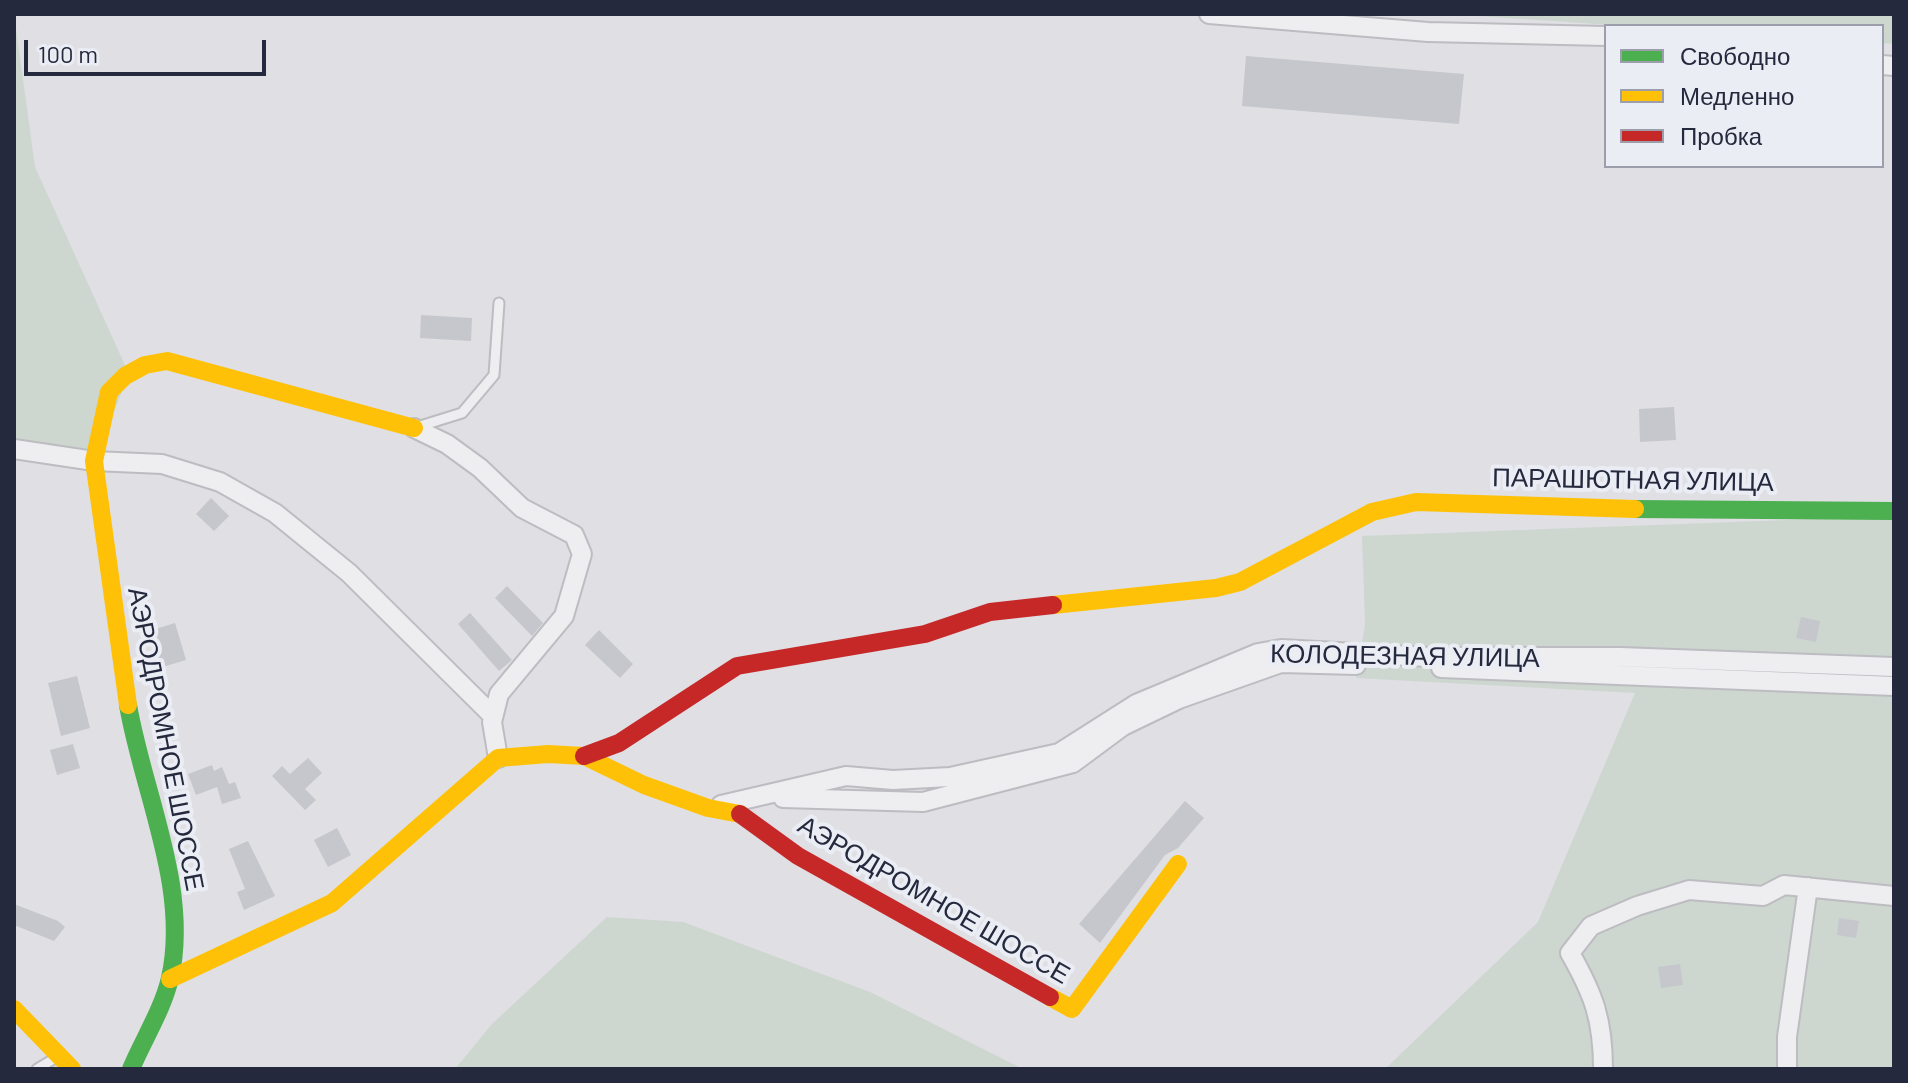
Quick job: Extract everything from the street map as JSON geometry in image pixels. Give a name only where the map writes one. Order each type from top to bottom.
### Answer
[{"type":"street","points":[[1209,14],[1428,32],[1604,36]]},
{"type":"street","points":[[94,461],[109,392],[137,369],[167,361],[414,428],[469,460],[522,508],[574,535],[582,554],[564,616],[499,694],[493,716],[498,758],[454,793],[406,840],[332,903],[170,979]]},
{"type":"street","points":[[14,449],[94,461],[162,464],[220,482],[275,513],[349,573],[493,716]]},
{"type":"street","name":"АЭРОДРОМНОЕ ШОССЕ","points":[[94,461],[129,710],[169,882],[174,921],[170,979],[131,1069]]},
{"type":"street","name":"ПАРАШЮТНАЯ УЛИЦА","points":[[584,756],[619,743],[737,666],[925,634],[990,612],[1216,588],[1240,582],[1372,512],[1416,502],[1679,510],[1894,511]]},
{"type":"street","name":"КОЛОДЕЗНАЯ УЛИЦА","points":[[708,808],[846,776],[893,780],[950,777],[1059,753],[1136,704],[1258,653],[1281,649],[1429,657],[1620,657],[1894,667]]},
{"type":"street","name":"КОЛОДЕЗНАЯ УЛИЦА","points":[[1073,763],[1123,726],[1179,699],[1281,663],[1894,686]]},
{"type":"street","name":"АЭРОДРОМНОЕ ШОССЕ","points":[[498,758],[548,754],[584,756],[644,785],[708,808],[743,814],[798,856],[1072,1009],[1178,864]]},
{"type":"street","name":"АЭРОДРОМНОЕ ШОССЕ","points":[[743,814],[783,798],[923,802],[1073,763]]},
{"type":"street","points":[[1603,1069],[1603,1030],[1587,984],[1570,953],[1591,926],[1637,906],[1689,890],[1763,896],[1784,885],[1894,896]]},
{"type":"street","points":[[1787,1069],[1787,1037],[1808,887]]},
{"type":"street","points":[[14,1009],[66,1062]]},
{"type":"lane","points":[[414,428],[462,413],[494,375],[499,303]]},
{"type":"lane","points":[[37,1069],[66,1062]]},
{"type":"shaded area","points":[[14,14],[35,167],[129,374],[94,461],[14,448]]},
{"type":"shaded area","points":[[1449,14],[1894,14],[1894,44],[1884,43],[1884,24],[1604,24]]},
{"type":"shaded area","points":[[1894,516],[1894,1069],[1385,1069],[1538,922],[1635,693],[1356,678],[1365,624],[1362,536]]},
{"type":"shaded area","points":[[607,917],[683,922],[870,992],[1023,1069],[455,1069],[492,1024]]},
{"type":"building","points":[[1246,56],[1464,74],[1459,124],[1242,106]]},
{"type":"building","points":[[421,315],[472,318],[471,341],[420,338]]},
{"type":"building","points":[[1674,407],[1676,440],[1640,442],[1639,409]]},
{"type":"building","points":[[211,498],[229,516],[214,531],[196,514]]},
{"type":"building","points":[[507,586],[543,623],[532,636],[495,598]]},
{"type":"building","points":[[470,613],[512,660],[499,671],[458,624]]},
{"type":"building","points":[[1801,617],[1820,621],[1816,642],[1796,638]]},
{"type":"building","points":[[175,623],[186,660],[149,671],[145,659],[156,655],[149,631]]},
{"type":"building","points":[[599,630],[633,664],[620,678],[585,645]]},
{"type":"building","points":[[77,676],[90,728],[61,736],[48,683]]},
{"type":"building","points":[[73,744],[80,768],[57,775],[50,750]]},
{"type":"building","points":[[308,758],[322,773],[305,789],[316,800],[305,810],[272,776],[282,766],[290,774]]},
{"type":"building","points":[[212,765],[214,771],[222,767],[229,784],[235,782],[241,798],[222,804],[217,787],[196,795],[188,774]]},
{"type":"building","points":[[1185,801],[1204,818],[1178,848],[1165,855],[1100,943],[1079,924]]},
{"type":"building","points":[[337,828],[351,855],[328,867],[314,840]]},
{"type":"building","points":[[248,841],[275,896],[244,910],[237,892],[245,889],[229,849]]},
{"type":"building","points":[[14,904],[58,921],[65,927],[54,941],[14,925]]},
{"type":"building","points":[[1839,918],[1859,921],[1856,938],[1837,935]]},
{"type":"building","points":[[1680,964],[1683,985],[1661,988],[1658,967]]},
{"type":"traffic: fast","points":[[1635,509],[1894,511]]},
{"type":"traffic: fast","points":[[128,705],[169,875],[175,944],[167,990],[131,1069]]},
{"type":"traffic: slow","points":[[128,705],[94,461],[109,392],[125,376],[145,365],[167,361],[414,428]]},
{"type":"traffic: slow","points":[[1053,605],[1216,588],[1240,582],[1372,512],[1416,502],[1635,509]]},
{"type":"traffic: slow","points":[[170,979],[332,903],[498,758],[548,754],[584,756],[644,785],[708,808],[740,814]]},
{"type":"traffic: slow","points":[[1050,997],[1072,1009],[1178,864]]},
{"type":"traffic: slow","points":[[14,1009],[72,1069]]},
{"type":"traffic: jam","points":[[584,756],[619,743],[737,666],[925,634],[990,612],[1053,605]]},
{"type":"traffic: jam","points":[[740,814],[798,856],[1050,997]]}]
